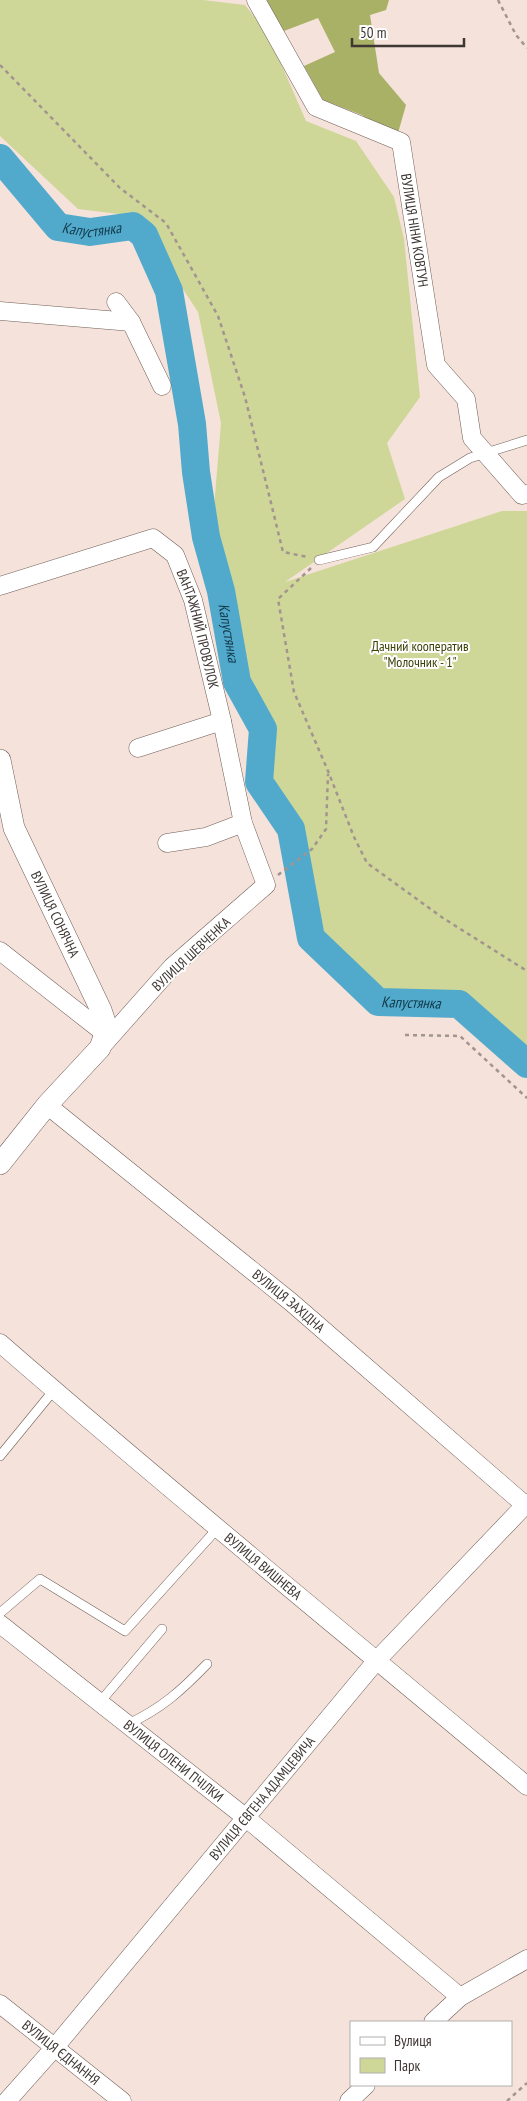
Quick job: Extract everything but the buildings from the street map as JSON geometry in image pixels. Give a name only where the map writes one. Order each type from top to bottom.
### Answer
[{"type":"street","name":"ВУЛИЦЯ НІНИ КОВТУН","points":[[256,0],[316,107],[401,142],[436,365],[466,399],[472,438],[522,495],[527,494]]},
{"type":"street","points":[[116,302],[131,322],[162,386]]},
{"type":"street","points":[[0,311],[131,322]]},
{"type":"street","name":"ВАНТАЖНИЙ ПРОВУЛОК","points":[[0,586],[153,538],[175,556],[193,600],[222,721],[243,823],[266,886]]},
{"type":"street","points":[[138,748],[222,721]]},
{"type":"street","name":"ВУЛИЦЯ СОНЯЧНА","points":[[0,760],[14,828],[101,1010],[107,1028]]},
{"type":"street","points":[[167,843],[206,837],[243,823]]},
{"type":"street","name":"ВУЛИЦЯ ШЕВЧЕНКА","points":[[0,1164],[47,1106],[172,967],[266,886]]},
{"type":"street","points":[[0,951],[98,1028],[107,1028],[94,1055]]},
{"type":"street","name":"ВУЛИЦЯ ЗАХІДНА","points":[[47,1106],[291,1302],[526,1504]]},
{"type":"street","name":"ВУЛИЦЯ ВИШНЕВА","points":[[0,1343],[217,1529],[527,1786]]},
{"type":"street","name":"ВУЛИЦЯ ЄВГЕНА АДАМЦЕВИЧА","points":[[8,2101],[377,1660],[526,1504]]},
{"type":"street","name":"ВУЛИЦЯ ОЛЕНИ ПЧІЛКИ","points":[[0,1624],[245,1817],[460,1997]]},
{"type":"street","points":[[434,2021],[460,1997],[527,1960]]},
{"type":"street","name":"ВУЛИЦЯ ЄДНАННЯ","points":[[0,2004],[122,2101]]},
{"type":"street","points":[[349,2101],[365,2086]]},
{"type":"lane","points":[[319,560],[373,547],[439,477],[470,458],[527,440]]},
{"type":"lane","points":[[0,1456],[54,1390]]},
{"type":"lane","points":[[0,1613],[40,1579],[125,1631],[217,1529]]},
{"type":"lane","points":[[100,1702],[162,1630]]},
{"type":"lane","points":[[128,1724],[148,1715],[177,1695],[207,1664]]},
{"type":"path","points":[[498,0],[516,36],[527,48]]},
{"type":"path","points":[[0,65],[120,188],[166,224],[218,316],[245,397],[283,552],[319,560]]},
{"type":"path","points":[[319,560],[278,599],[294,692],[354,837],[367,863],[443,918],[527,971]]},
{"type":"path","points":[[289,866],[312,849],[326,829],[328,771]]},
{"type":"path","points":[[405,1035],[460,1036],[527,1098]]},
{"type":"path","points":[[507,2101],[527,2083]]},
{"type":"green space","name":"Дачний кооператив \"Молочник - 1\"","points":[[0,0],[203,0],[245,5],[268,34],[306,121],[356,141],[394,197],[404,239],[420,397],[387,443],[405,499],[285,582],[502,511],[527,511],[527,1050],[459,995],[387,992],[321,933],[302,829],[268,777],[275,726],[245,676],[239,619],[212,531],[221,423],[198,312],[135,216],[78,209],[0,136]]},
{"type":"green space","points":[[262,0],[389,0],[386,10],[370,15],[379,73],[406,105],[396,140],[362,115],[323,100],[304,66],[335,52],[318,18],[284,31]]},
{"type":"waterway","name":"Капустянка","points":[[0,158],[58,227],[90,232],[133,226],[144,235],[169,291],[192,424],[196,472],[206,537],[221,591],[237,682],[263,729],[259,782],[291,829],[311,938],[378,1002],[459,1004],[527,1064]]}]
